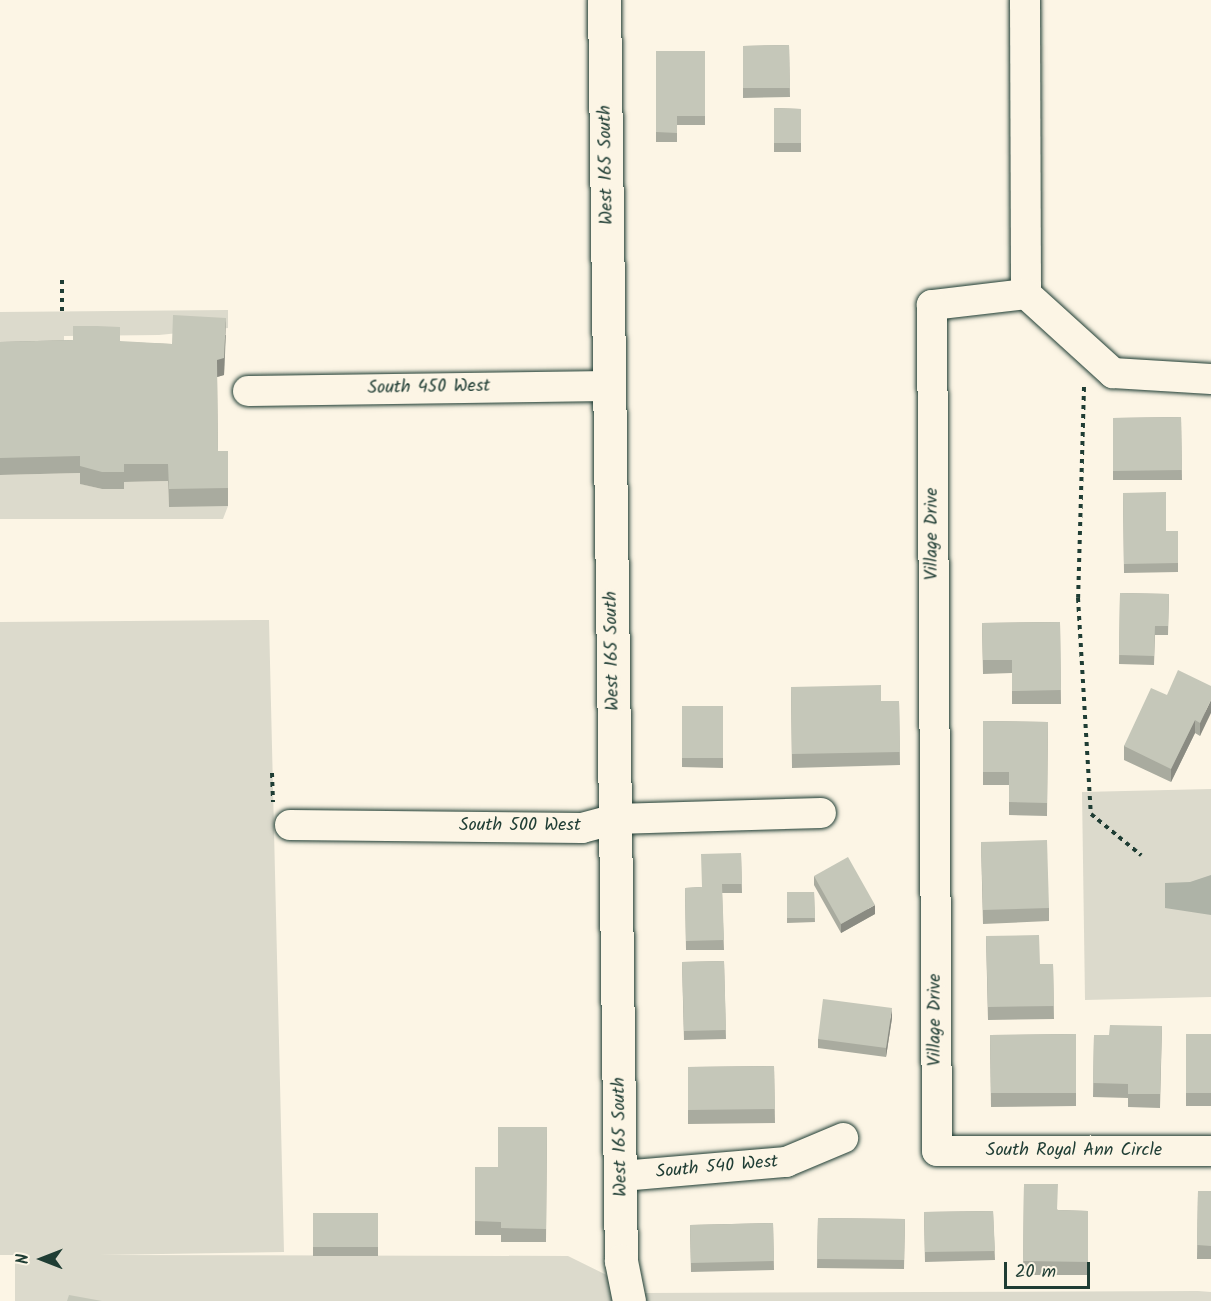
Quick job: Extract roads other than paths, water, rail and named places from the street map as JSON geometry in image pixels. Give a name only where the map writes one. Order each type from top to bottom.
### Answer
[{"type":"street","name":"West 165 South","points":[[604,0],[622,1176],[621,1262],[629,1301]]},
{"type":"street","points":[[1025,0],[1026,294],[1113,374],[1211,379]]},
{"type":"street","name":"Village Drive","points":[[937,1151],[932,305],[1026,294]]},
{"type":"street","name":"South 450 West","points":[[248,391],[610,386]]},
{"type":"street","name":"South 500 West","points":[[282,817],[582,828],[615,819],[821,813]]},
{"type":"street","name":"South 540 West","points":[[622,1176],[786,1162],[843,1138]]},
{"type":"street","name":"South Royal Ann Circle","points":[[937,1151],[1211,1151]]}]
